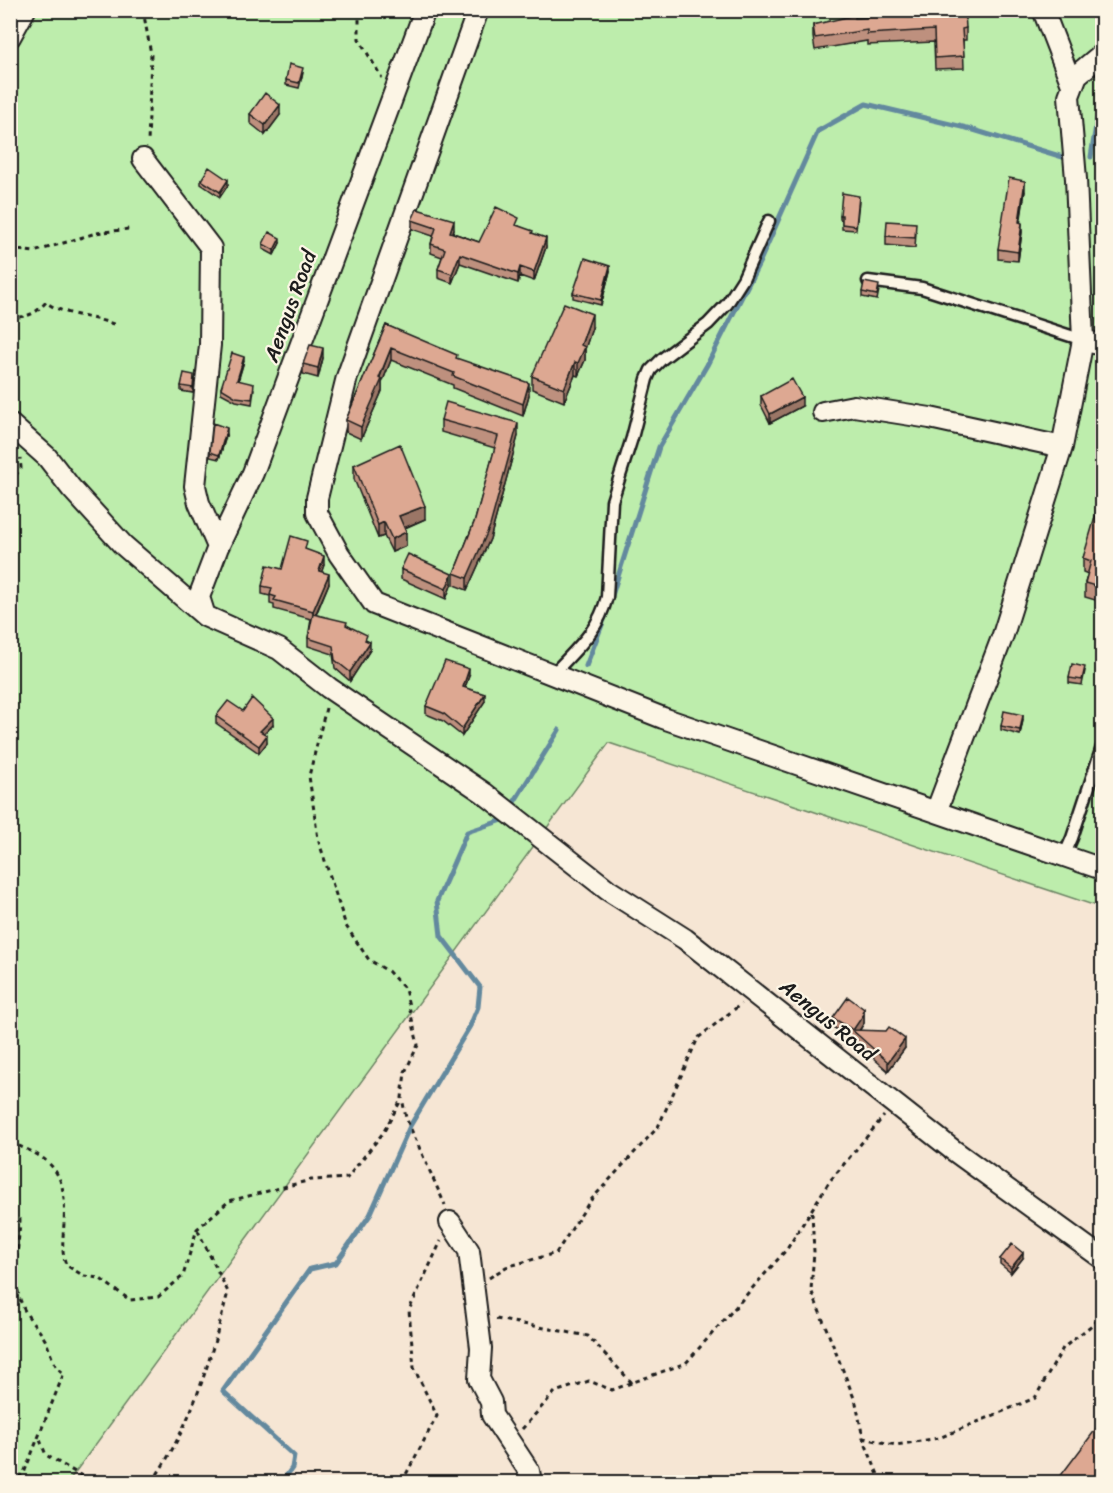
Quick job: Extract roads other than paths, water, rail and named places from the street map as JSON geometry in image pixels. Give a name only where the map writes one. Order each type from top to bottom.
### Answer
[{"type":"street","points":[[10,37],[25,10]]},
{"type":"street","name":"Aengus Road","points":[[425,10],[253,473],[218,547],[199,597],[204,616],[279,649],[329,688],[499,804],[608,890],[670,928],[894,1103],[1102,1258]]},
{"type":"street","points":[[478,10],[347,376],[317,498],[317,513],[339,554],[374,604],[663,718],[1102,869]]},
{"type":"street","points":[[1042,10],[1072,85]]},
{"type":"street","points":[[936,812],[1004,635],[1062,447],[1083,340],[1076,179],[1070,109],[1072,85],[1077,75],[1102,54]]},
{"type":"street","points":[[143,159],[212,248],[210,345],[195,486],[199,504],[218,547]]},
{"type":"street","points":[[1083,340],[1102,345]]},
{"type":"street","points":[[823,412],[854,406],[930,418],[1062,447]]},
{"type":"street","points":[[10,410],[14,426],[47,457],[71,488],[123,545],[204,616]]},
{"type":"street","points":[[450,1222],[469,1251],[481,1348],[479,1378],[491,1402],[492,1415],[529,1471],[531,1482]]},
{"type":"lane","points":[[553,674],[598,626],[603,612],[607,597],[612,501],[651,369],[708,324],[727,304],[743,279],[769,221]]},
{"type":"lane","points":[[868,281],[922,288],[1083,340]]},
{"type":"lane","points":[[1064,856],[1102,747]]},
{"type":"waterway","points":[[609,605],[659,447],[707,365],[760,261],[818,131],[866,104],[967,128],[1066,158]]},
{"type":"waterway","points":[[1091,157],[1097,119],[1102,104]]},
{"type":"waterway","points":[[586,666],[605,617]]},
{"type":"waterway","points":[[282,1482],[292,1468],[294,1456],[223,1391],[310,1269],[336,1263],[370,1215],[410,1126],[470,1026],[478,1007],[480,987],[441,936],[437,901],[467,832],[503,820],[559,730]]}]
